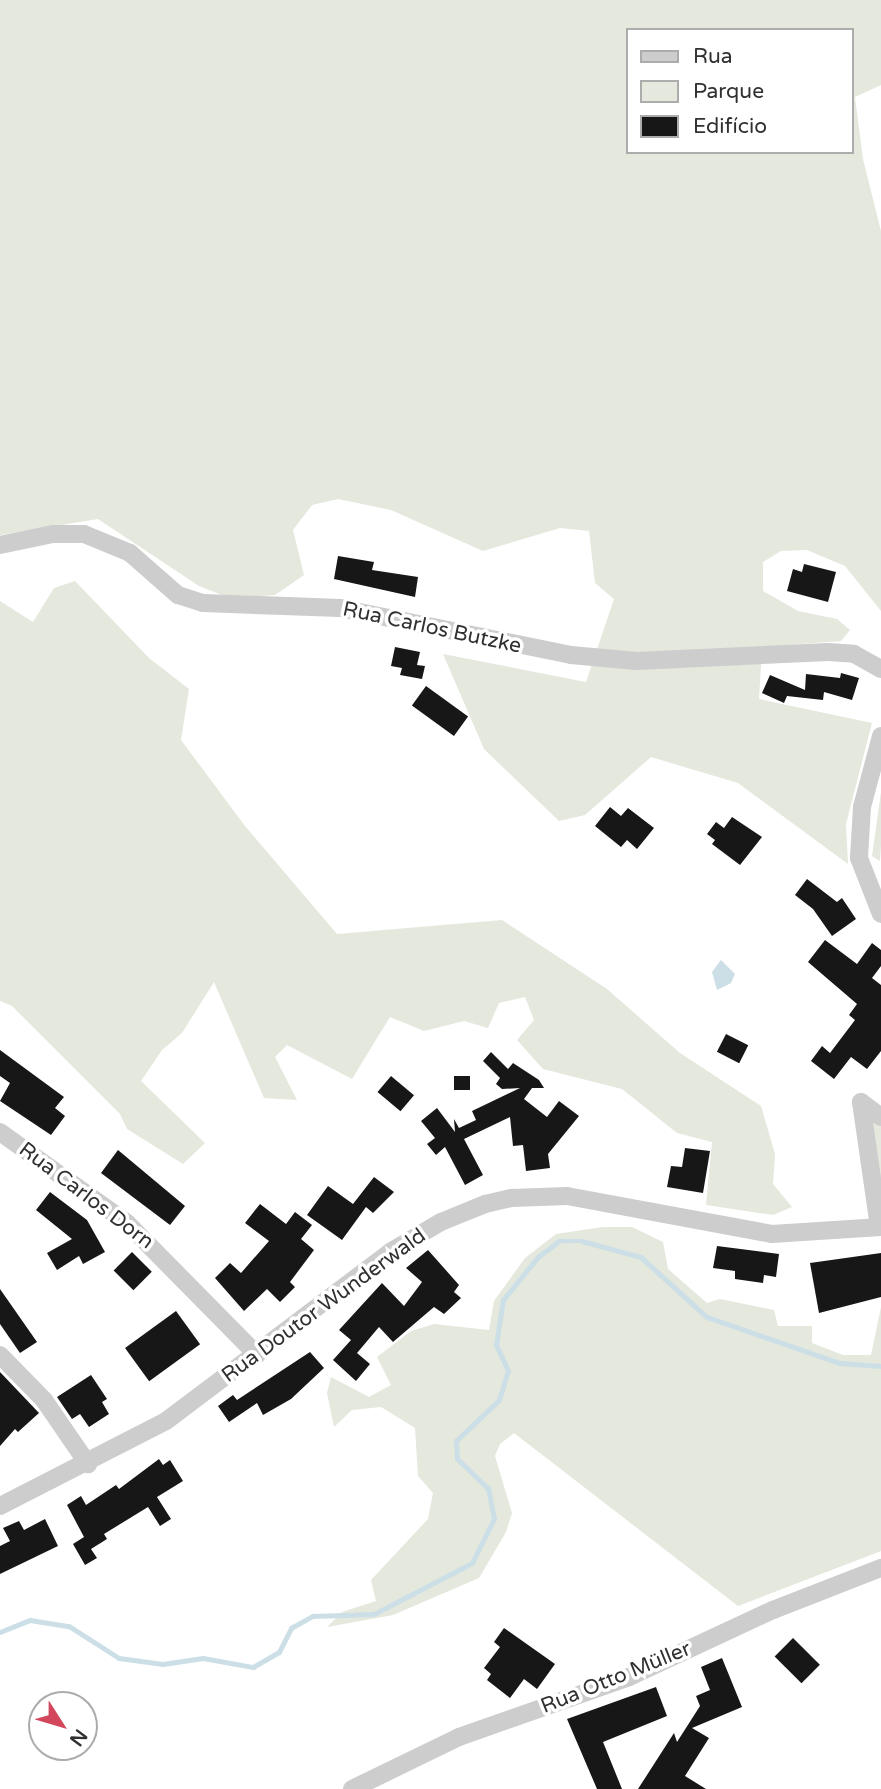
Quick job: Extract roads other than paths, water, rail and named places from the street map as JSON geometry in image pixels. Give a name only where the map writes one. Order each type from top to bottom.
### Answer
[{"type":"street","name":"Rua Carlos Butzke","points":[[0,545],[40,536],[84,534],[130,553],[178,595],[203,603],[340,608],[571,656],[637,661],[828,652],[854,654],[881,669]]},
{"type":"street","points":[[881,736],[862,807],[859,858],[881,914]]},
{"type":"street","points":[[880,1227],[861,1102],[881,1117]]},
{"type":"street","name":"Rua Carlos Dorn","points":[[0,1132],[127,1223],[257,1355]]},
{"type":"street","name":"Rua Doutor Wunderwald","points":[[3,1500],[88,1464],[166,1421],[420,1233],[459,1213],[512,1198],[567,1196],[772,1234],[880,1227]]},
{"type":"street","points":[[0,1355],[44,1400],[88,1464]]},
{"type":"street","name":"Rua Otto Müller","points":[[352,1789],[459,1737],[629,1677],[773,1610],[881,1568]]},
{"type":"waterway","points":[[0,1632],[30,1620],[69,1626],[119,1658],[163,1664],[203,1658],[253,1667],[279,1652],[291,1628],[313,1616],[374,1614],[472,1563],[494,1519],[488,1489],[457,1459],[456,1441],[499,1400],[508,1371],[496,1345],[503,1300],[538,1257],[559,1241],[582,1241],[641,1257],[707,1317],[840,1363],[881,1366]]}]
